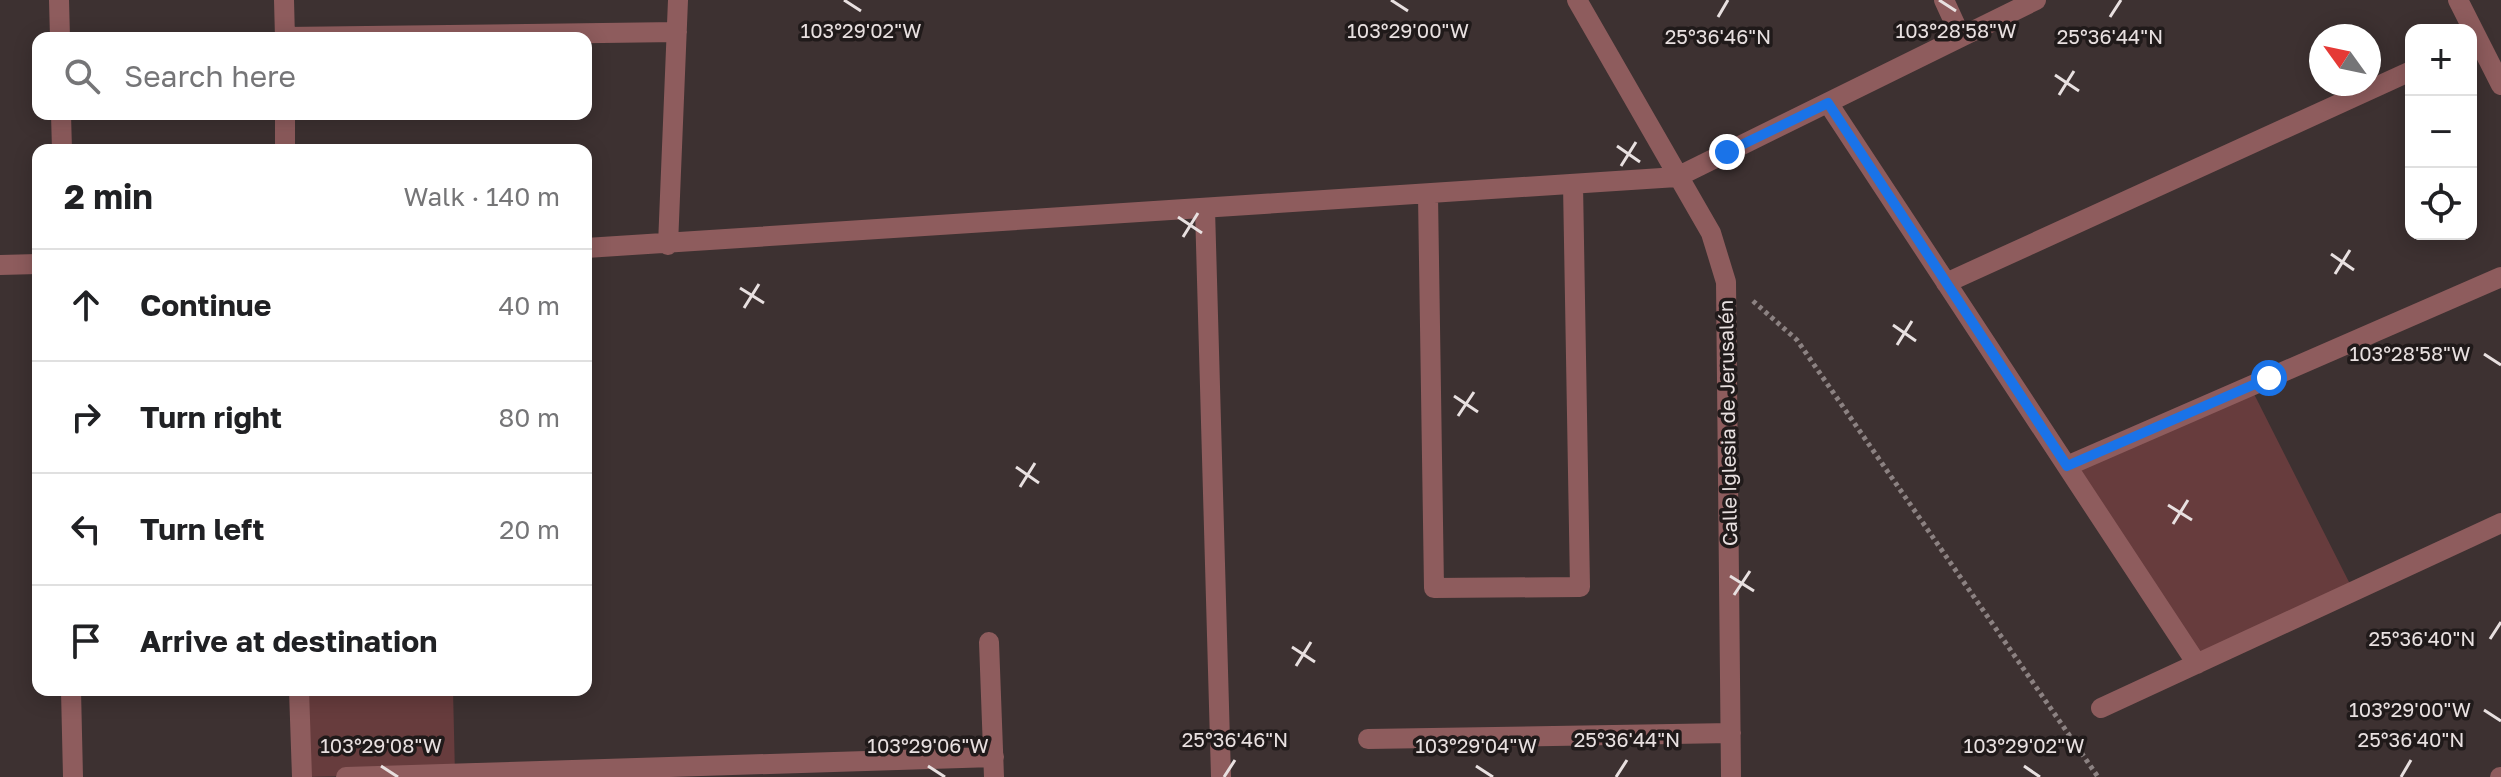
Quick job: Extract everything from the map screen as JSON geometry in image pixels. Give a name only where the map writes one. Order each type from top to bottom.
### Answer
[{"type":"street","points":[[59,0],[60,32]]},
{"type":"street","points":[[284,0],[285,32]]},
{"type":"street","points":[[668,245],[678,0]]},
{"type":"street","name":"Calle Iglesia de Jerusalén","points":[[1577,0],[1711,233],[1726,282],[1731,777]]},
{"type":"street","points":[[1944,0],[1961,37]]},
{"type":"street","points":[[592,248],[1677,177],[2036,0]]},
{"type":"street","points":[[2458,0],[2468,24]]},
{"type":"street","points":[[592,33],[677,32]]},
{"type":"street","points":[[2477,45],[2501,85]]},
{"type":"street","points":[[1946,283],[2405,74]]},
{"type":"street","points":[[1828,103],[2197,664]]},
{"type":"street","points":[[61,120],[62,144]]},
{"type":"street","points":[[285,120],[285,144]]},
{"type":"street","points":[[1428,195],[1434,588],[1580,587],[1573,184]]},
{"type":"street","points":[[1205,209],[1221,777]]},
{"type":"street","points":[[0,265],[32,264]]},
{"type":"street","points":[[2067,466],[2501,277]]},
{"type":"street","points":[[2101,708],[2501,523]]},
{"type":"street","points":[[346,777],[994,767],[989,642]]},
{"type":"street","points":[[71,696],[73,777]]},
{"type":"street","points":[[299,696],[302,777]]},
{"type":"street","points":[[1368,739],[1731,733]]},
{"type":"path","points":[[1726,282],[1760,306],[1797,340],[2098,777]]},
{"type":"shaded area","points":[[2252,390],[2353,590],[2198,660],[2078,471]]},
{"type":"shaded area","points":[[300,696],[453,696],[455,774],[301,777]]},
{"type":"route","points":[[1727,152],[1828,103],[2067,466],[2269,378]]}]
